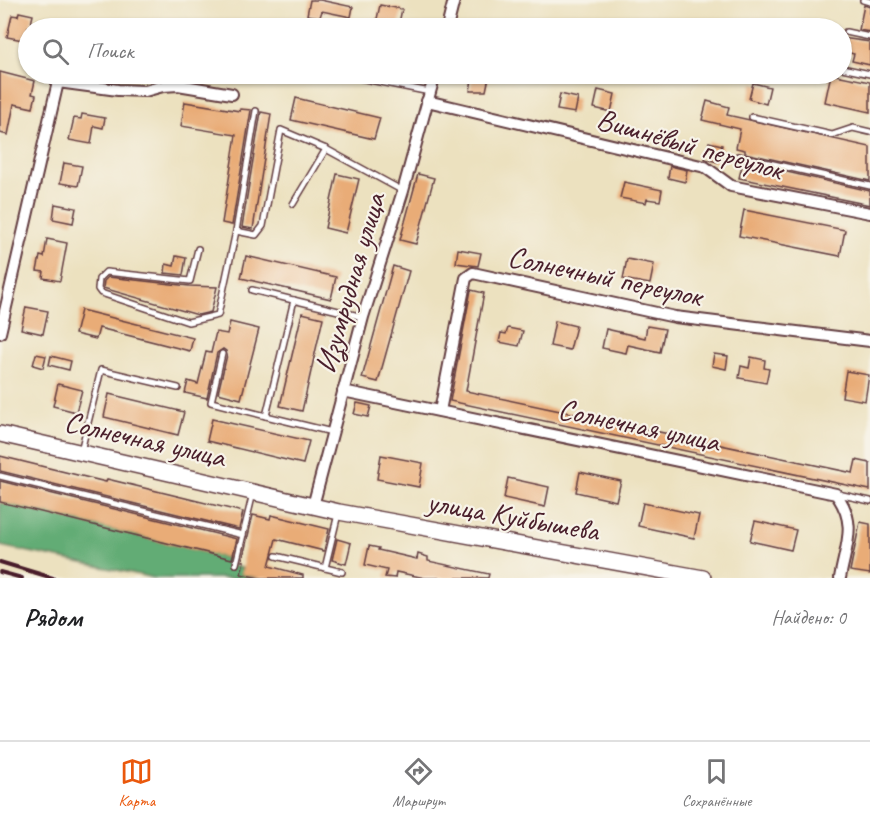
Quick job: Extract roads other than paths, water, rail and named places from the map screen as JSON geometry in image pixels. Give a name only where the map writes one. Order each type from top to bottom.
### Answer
[{"type":"street","points":[[450,18],[454,0]]},
{"type":"street","points":[[0,333],[58,84]]},
{"type":"street","points":[[73,84],[145,91],[178,85],[232,94]]},
{"type":"street","name":"Изумрудная улица","points":[[313,506],[363,317],[403,190],[432,84]]},
{"type":"street","name":"Вишнёвый переулок","points":[[429,97],[705,167],[731,186],[870,213]]},
{"type":"street","name":"Солнечный переулок","points":[[440,411],[466,278],[473,273],[675,317],[870,341]]},
{"type":"street","name":"Солнечная улица","points":[[344,391],[836,494]]},
{"type":"street","name":"Солнечная улица","points":[[0,434],[313,506]]},
{"type":"street","points":[[836,494],[846,508],[850,526],[840,578]]},
{"type":"street","name":"улица Куйбышева","points":[[313,506],[703,578]]},
{"type":"lane","points":[[863,0],[870,2]]},
{"type":"lane","points":[[852,33],[870,37]]},
{"type":"lane","points":[[852,70],[870,74]]},
{"type":"lane","points":[[382,84],[429,97]]},
{"type":"lane","points":[[198,249],[190,281],[106,272],[99,279],[98,289],[101,293],[188,322],[218,315],[236,231],[256,111]]},
{"type":"lane","points":[[752,117],[832,135],[854,128],[870,132]]},
{"type":"lane","points":[[236,231],[256,235],[263,226],[281,130],[326,149],[403,190]]},
{"type":"lane","points":[[293,204],[326,149]]},
{"type":"lane","points":[[738,156],[870,186]]},
{"type":"lane","points":[[252,290],[363,317]]},
{"type":"lane","points":[[266,416],[294,300]]},
{"type":"lane","points":[[222,354],[210,402],[332,432]]},
{"type":"lane","points":[[81,453],[101,370],[178,388]]},
{"type":"lane","points":[[0,476],[243,535]]},
{"type":"lane","points":[[236,564],[254,492]]},
{"type":"lane","points":[[836,494],[870,501]]},
{"type":"lane","points":[[325,568],[339,512]]},
{"type":"lane","points":[[276,556],[342,572]]},
{"type":"railway","points":[[0,562],[53,578]]},
{"type":"railway","points":[[0,572],[22,578]]}]
